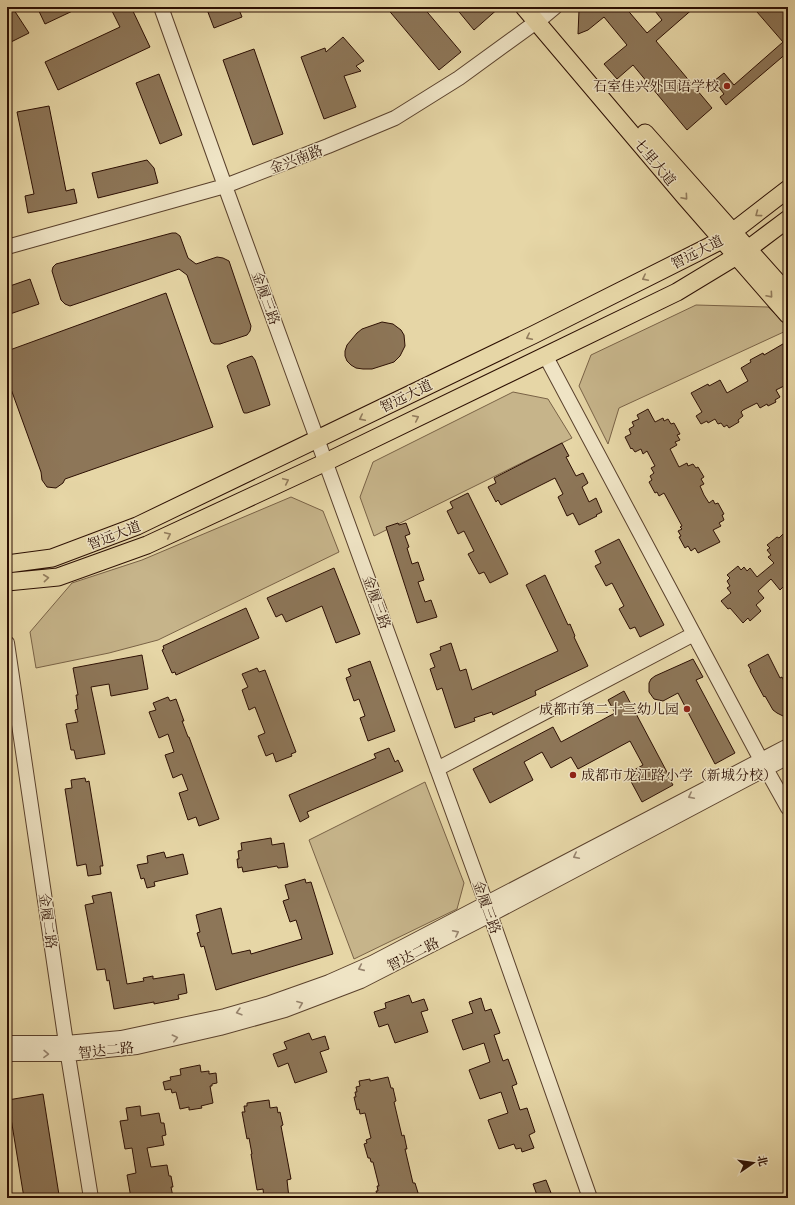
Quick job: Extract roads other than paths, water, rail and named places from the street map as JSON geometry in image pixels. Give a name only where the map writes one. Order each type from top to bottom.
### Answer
[{"type":"main road","name":"七里大道","points":[[524,7],[542,13],[743,253],[788,315]]},
{"type":"main road","name":"智远大道","points":[[7,564],[52,558],[138,526],[533,335],[728,236],[788,189]]},
{"type":"main road","name":"智远大道","points":[[7,582],[58,577],[147,545],[326,462],[677,292],[743,253],[788,219]]},
{"type":"main road","name":"七里大道","points":[[743,253],[788,294]]},
{"type":"street","name":"金履三路","points":[[161,7],[488,909],[590,1198]]},
{"type":"street","name":"金兴南路","points":[[7,248],[225,186],[395,118],[459,78],[542,13]]},
{"type":"street","points":[[545,355],[763,764],[788,808]]},
{"type":"street","points":[[437,769],[694,634]]},
{"type":"street","name":"金履二路","points":[[7,643],[67,1049],[91,1198]]},
{"type":"street","name":"智达二路","points":[[7,1054],[67,1049],[137,1047],[220,1028],[285,1010],[361,981],[488,909],[763,764],[788,746]]},
{"type":"street","name":"智达二路","points":[[763,764],[788,757]]},
{"type":"street","name":"智达二路","points":[[7,1043],[67,1049]]},
{"type":"place","name":"石室佳兴外国语学校","points":[[727,86]]},
{"type":"place","name":"成都市第二十三幼儿园","points":[[687,709]]},
{"type":"place","name":"成都市龙江路小学（新城分校）","points":[[573,775]]}]
